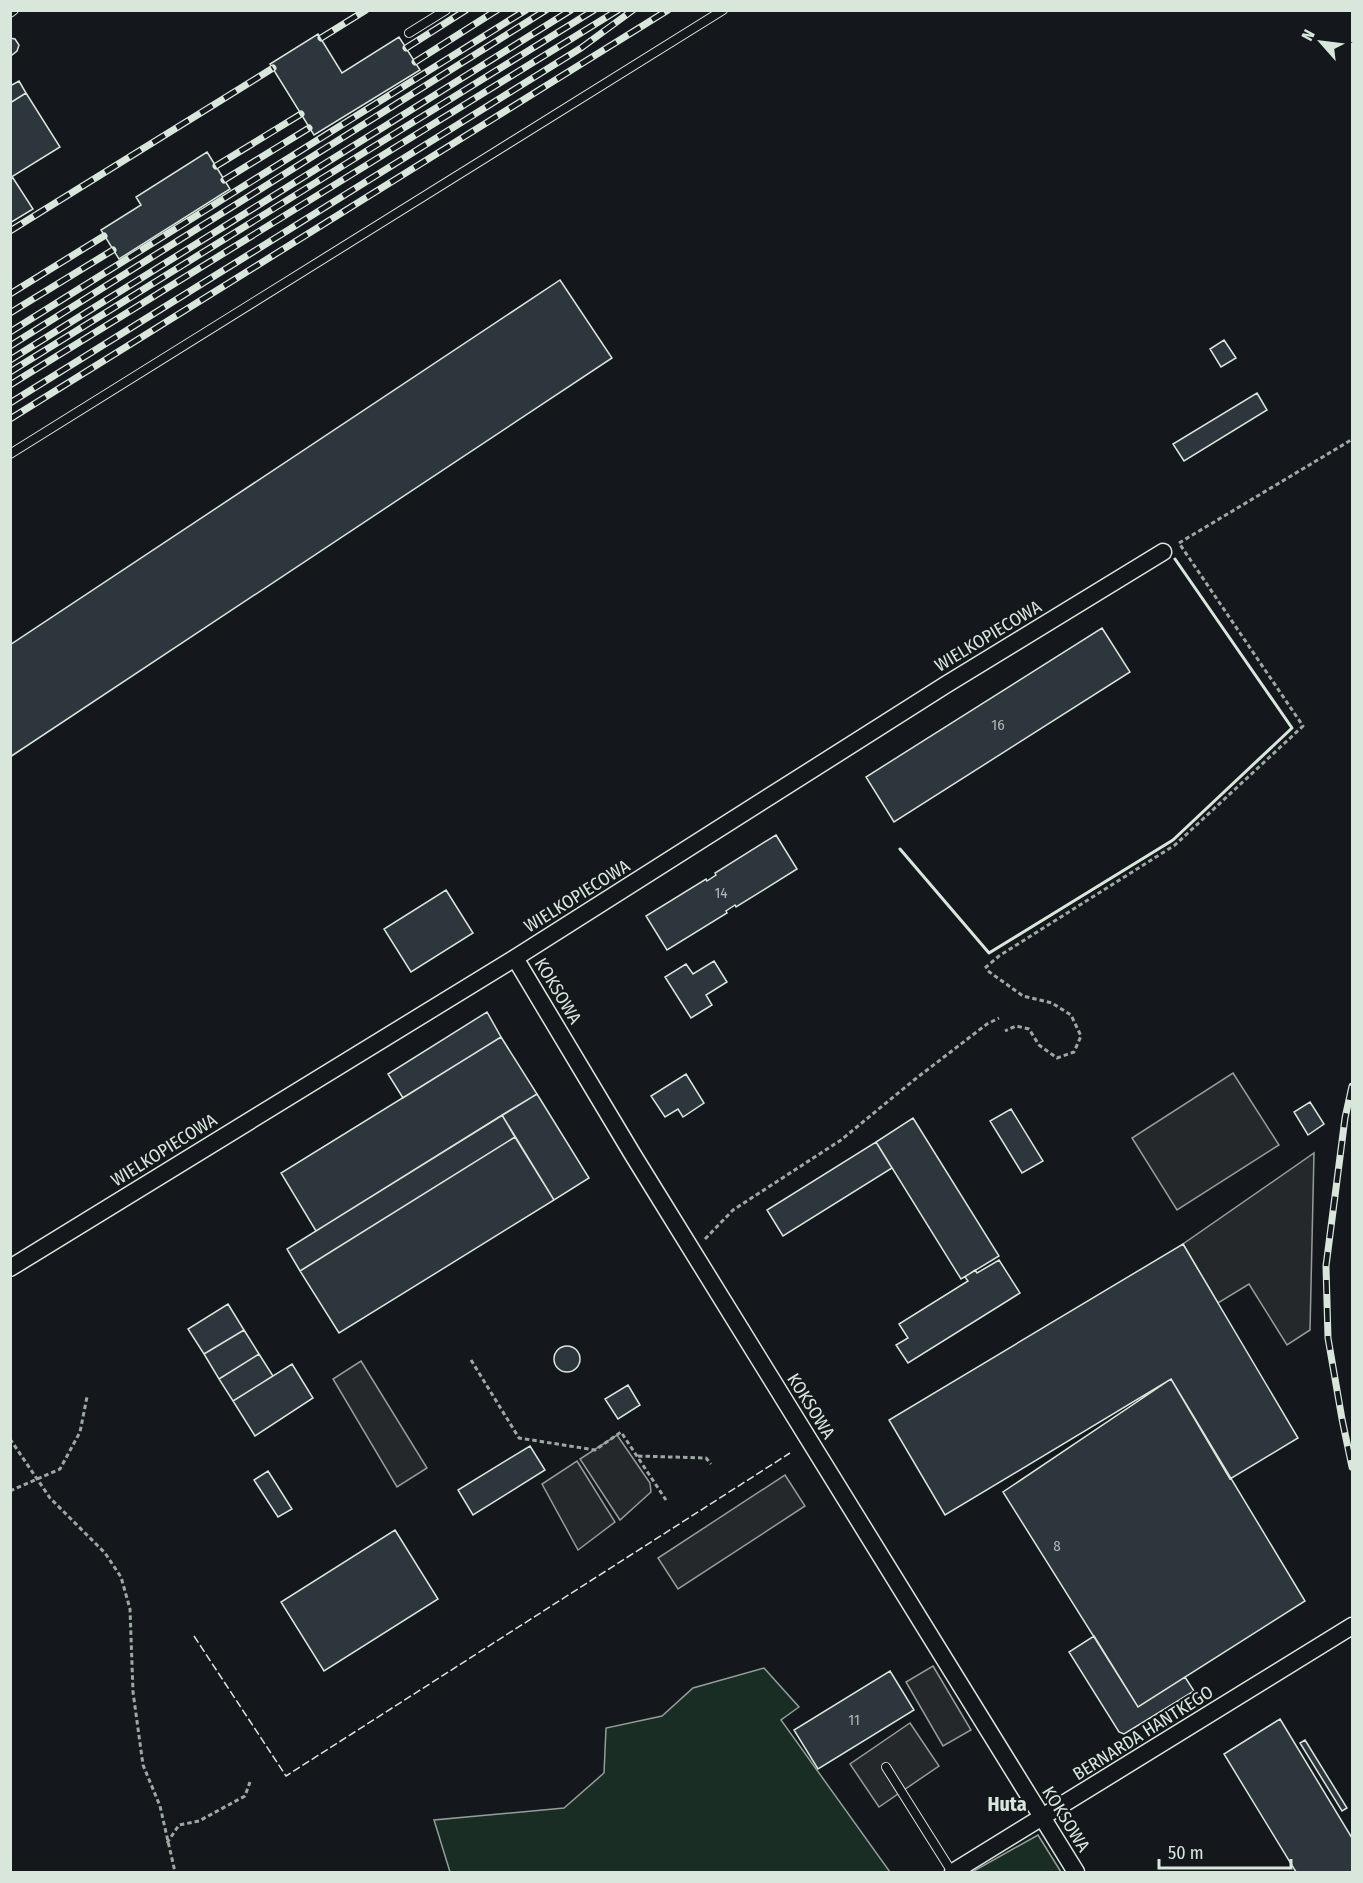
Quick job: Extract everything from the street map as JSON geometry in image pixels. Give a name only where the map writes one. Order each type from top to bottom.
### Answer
[{"type":"street","name":"WIELKOPIECOWA","points":[[10,1268],[515,958],[947,684],[1163,552]]},
{"type":"street","name":"KOKSOWA","points":[[515,958],[1076,1872]]},
{"type":"street","name":"BERNARDA HANTKEGO","points":[[953,1872],[1353,1626]]},
{"type":"lane","points":[[409,33],[446,10]]},
{"type":"lane","points":[[10,454],[723,10]]},
{"type":"lane","points":[[886,1767],[953,1872]]},
{"type":"path","points":[[1163,552],[1351,440]]},
{"type":"path","points":[[1005,1031],[1016,1026],[1029,1029],[1039,1045],[1057,1058],[1074,1052],[1081,1036],[1071,1015],[1052,1003],[1023,996],[987,970],[999,956],[1175,845],[1303,726],[1179,543]]},
{"type":"path","points":[[693,1251],[733,1210],[841,1140],[914,1080],[987,1024],[999,1018]]},
{"type":"path","points":[[471,1360],[519,1438],[595,1450],[621,1432],[666,1500]]},
{"type":"path","points":[[10,1491],[60,1469],[80,1432],[87,1397]]},
{"type":"path","points":[[10,1439],[50,1498],[105,1553],[121,1577],[130,1608],[133,1692],[143,1765],[160,1806],[175,1872]]},
{"type":"path","points":[[637,1455],[706,1458],[711,1464]]},
{"type":"path","points":[[167,1843],[179,1826],[199,1821],[245,1796],[250,1782]]},
{"type":"green space","points":[[764,1668],[799,1707],[781,1720],[890,1872],[450,1872],[434,1820],[564,1808],[604,1773],[606,1728],[662,1716],[693,1688]]},
{"type":"green space","points":[[1038,1835],[1061,1872],[972,1872]]},
{"type":"shaded area","points":[[1233,1073],[1279,1145],[1177,1210],[1132,1138]]},
{"type":"shaded area","points":[[1314,1153],[1310,1330],[1287,1345],[1249,1284],[1218,1303],[1183,1244]]},
{"type":"shaded area","points":[[361,1361],[427,1468],[397,1487],[333,1379]]},
{"type":"shaded area","points":[[617,1435],[650,1483],[651,1492],[620,1520],[580,1459]]},
{"type":"shaded area","points":[[577,1461],[615,1522],[578,1550],[542,1484]]},
{"type":"shaded area","points":[[785,1475],[805,1506],[678,1589],[658,1558]]},
{"type":"shaded area","points":[[933,1666],[971,1730],[943,1746],[906,1682]]},
{"type":"shaded area","points":[[910,1723],[939,1766],[879,1807],[850,1764]]},
{"type":"building","points":[[318,34],[342,73],[399,37],[420,70],[314,135],[270,64]]},
{"type":"building","points":[[10,38],[15,39],[19,45],[17,51],[12,55],[10,55]]},
{"type":"building","points":[[19,81],[26,93],[10,103],[10,86]]},
{"type":"building","points":[[26,93],[60,147],[10,178],[10,103]]},
{"type":"building","points":[[207,152],[230,189],[119,259],[101,230],[141,205],[136,197]]},
{"type":"building","points":[[13,178],[33,209],[10,223],[10,179]]},
{"type":"building","points":[[560,280],[612,358],[10,757],[10,645]]},
{"type":"building","points":[[1224,340],[1236,358],[1221,367],[1210,349]]},
{"type":"building","points":[[1257,393],[1267,410],[1184,461],[1173,444]]},
{"type":"building","points":[[1102,628],[1130,672],[894,822],[866,777]]},
{"type":"building","points":[[776,835],[797,869],[736,907],[735,905],[726,911],[727,913],[667,950],[646,916],[706,879],[707,881],[716,875],[715,873]]},
{"type":"building","points":[[446,890],[473,933],[411,972],[384,929]]},
{"type":"building","points":[[714,961],[727,982],[706,995],[712,1005],[691,1018],[665,977],[686,964],[693,974]]},
{"type":"building","points":[[487,1012],[501,1037],[403,1098],[388,1074]]},
{"type":"building","points":[[501,1037],[537,1094],[316,1231],[281,1173]]},
{"type":"building","points":[[686,1074],[704,1103],[683,1117],[678,1109],[665,1117],[651,1096]]},
{"type":"building","points":[[537,1094],[589,1178],[554,1200],[502,1115]]},
{"type":"building","points":[[1310,1102],[1324,1124],[1308,1135],[1294,1112]]},
{"type":"building","points":[[1011,1109],[1043,1161],[1022,1173],[990,1121]]},
{"type":"building","points":[[502,1115],[515,1137],[300,1271],[287,1249]]},
{"type":"building","points":[[913,1118],[999,1256],[961,1279],[876,1142]]},
{"type":"building","points":[[515,1137],[554,1200],[339,1333],[300,1271]]},
{"type":"building","points":[[876,1142],[892,1168],[783,1236],[767,1210]]},
{"type":"building","points":[[1183,1244],[1298,1438],[1230,1479],[1171,1379],[945,1515],[889,1420]]},
{"type":"building","points":[[999,1260],[1020,1293],[908,1363],[896,1345],[908,1338],[899,1324],[968,1281],[965,1277],[975,1270],[977,1273]]},
{"type":"building","points":[[228,1304],[244,1330],[204,1354],[188,1329]]},
{"type":"building","points":[[244,1330],[259,1354],[219,1379],[204,1354]]},
{"type":"building","points":[[567,1346],[577,1349],[580,1359],[577,1369],[567,1372],[557,1369],[554,1359],[557,1349]]},
{"type":"building","points":[[259,1354],[273,1376],[233,1401],[219,1379]]},
{"type":"building","points":[[292,1364],[313,1398],[255,1436],[233,1401]]},
{"type":"building","points":[[1171,1379],[1305,1601],[1138,1707],[1003,1492]]},
{"type":"building","points":[[628,1385],[640,1405],[618,1419],[605,1399]]},
{"type":"building","points":[[530,1446],[545,1470],[473,1515],[458,1490]]},
{"type":"building","points":[[268,1471],[292,1509],[278,1517],[254,1480]]},
{"type":"building","points":[[395,1530],[438,1599],[324,1671],[281,1602]]},
{"type":"building","points":[[1094,1636],[1138,1707],[1185,1677],[1194,1691],[1124,1734],[1119,1732],[1069,1652]]},
{"type":"building","points":[[890,1671],[914,1710],[818,1769],[794,1730]]},
{"type":"building","points":[[1280,1719],[1352,1838],[1352,1872],[1296,1872],[1224,1754]]},
{"type":"building","points":[[1305,1740],[1347,1808],[1342,1811],[1300,1743]]},
{"type":"railway","points":[[321,38],[366,10]]},
{"type":"railway","points":[[406,48],[466,10]]},
{"type":"railway","points":[[415,62],[497,10]]},
{"type":"railway","points":[[10,332],[526,10]]},
{"type":"railway","points":[[10,346],[546,10]]},
{"type":"railway","points":[[10,360],[571,10]]},
{"type":"railway","points":[[10,372],[594,10]]},
{"type":"railway","points":[[10,385],[618,10]]},
{"type":"railway","points":[[10,403],[581,48],[633,10]]},
{"type":"railway","points":[[10,419],[668,10]]},
{"type":"railway","points":[[10,231],[273,68]]},
{"type":"railway","points":[[216,166],[301,114]]},
{"type":"railway","points":[[224,180],[309,128]]},
{"type":"railway","points":[[10,294],[104,236]]},
{"type":"railway","points":[[10,313],[113,250]]},
{"type":"railway","points":[[1352,1086],[1345,1118],[1326,1266],[1328,1338],[1352,1467]]},
{"type":"fence","points":[[194,1636],[286,1776],[790,1453]]},
{"type":"wall","points":[[900,849],[989,953],[1173,840],[1292,728],[1175,559]]},
{"type":"district","name":"Huta","points":[[1007,1804]]}]
